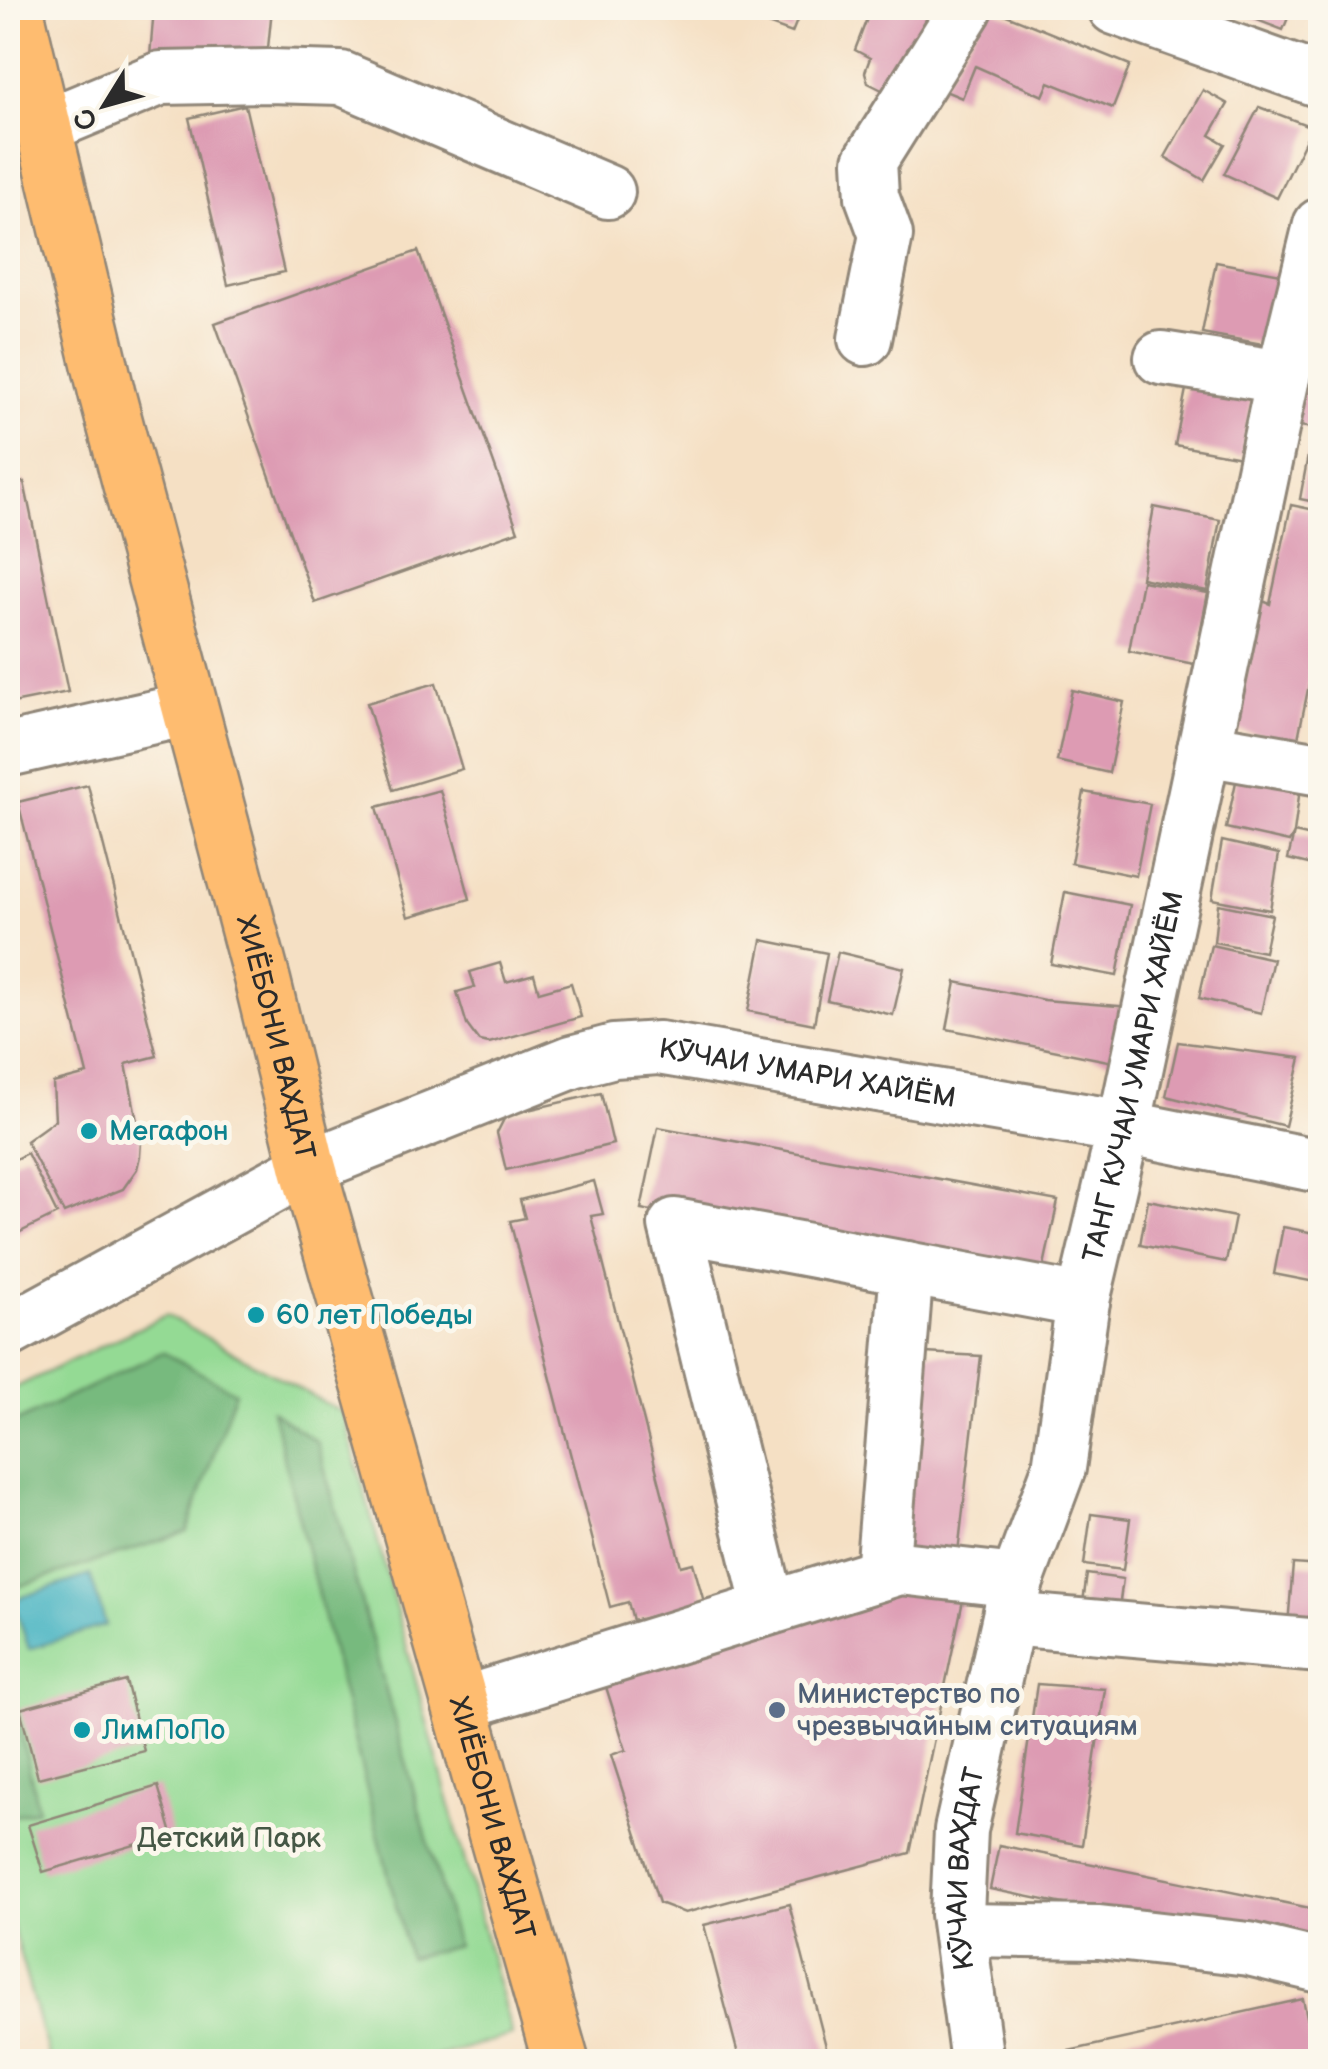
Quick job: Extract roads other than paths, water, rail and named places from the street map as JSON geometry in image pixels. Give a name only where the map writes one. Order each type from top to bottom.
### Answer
[{"type":"main road","name":"ХИЁБОНИ ВАҲДАТ","points":[[15,8],[107,394],[308,1168],[562,2062]]},
{"type":"street","points":[[865,339],[886,235],[872,197],[870,161],[966,8]]},
{"type":"street","points":[[1115,8],[1320,81]]},
{"type":"street","points":[[44,127],[161,78],[341,78],[608,192]]},
{"type":"street","name":"ТАНГ КУЧАИ УМАРИ ХАЙЁМ","points":[[1013,1600],[1059,1468],[1084,1301],[1282,377],[1320,225]]},
{"type":"street","points":[[1162,358],[1282,377]]},
{"type":"street","points":[[8,750],[189,710]]},
{"type":"street","points":[[1204,748],[1320,770]]},
{"type":"street","name":"КӮЧАИ УМАРИ ХАЙЁМ","points":[[8,1331],[308,1168],[572,1062],[614,1051],[659,1048],[1124,1127],[1320,1166]]},
{"type":"street","points":[[769,1608],[674,1225],[1084,1301]]},
{"type":"street","points":[[882,1573],[908,1268]]},
{"type":"street","points":[[460,1704],[900,1568],[1013,1600],[1320,1646]]},
{"type":"street","name":"КӮЧАИ ВАҲДАТ","points":[[977,2062],[957,1914],[961,1830],[1013,1600]]},
{"type":"street","points":[[960,1930],[1099,1932],[1249,1948],[1320,1966]]},
{"type":"water","points":[[90,1575],[106,1625],[29,1649],[13,1600]]},
{"type":"place","name":"Мегафон","points":[[89,1131]]},
{"type":"place","name":"60 лет Победы","points":[[256,1315]]},
{"type":"place","name":"Министерство по чрезвычайным ситуациям","points":[[777,1710]]},
{"type":"place","name":"ЛимПоПо","points":[[82,1730]]},
{"type":"park label","name":"Детский Парк","points":[[229,1838]]}]
